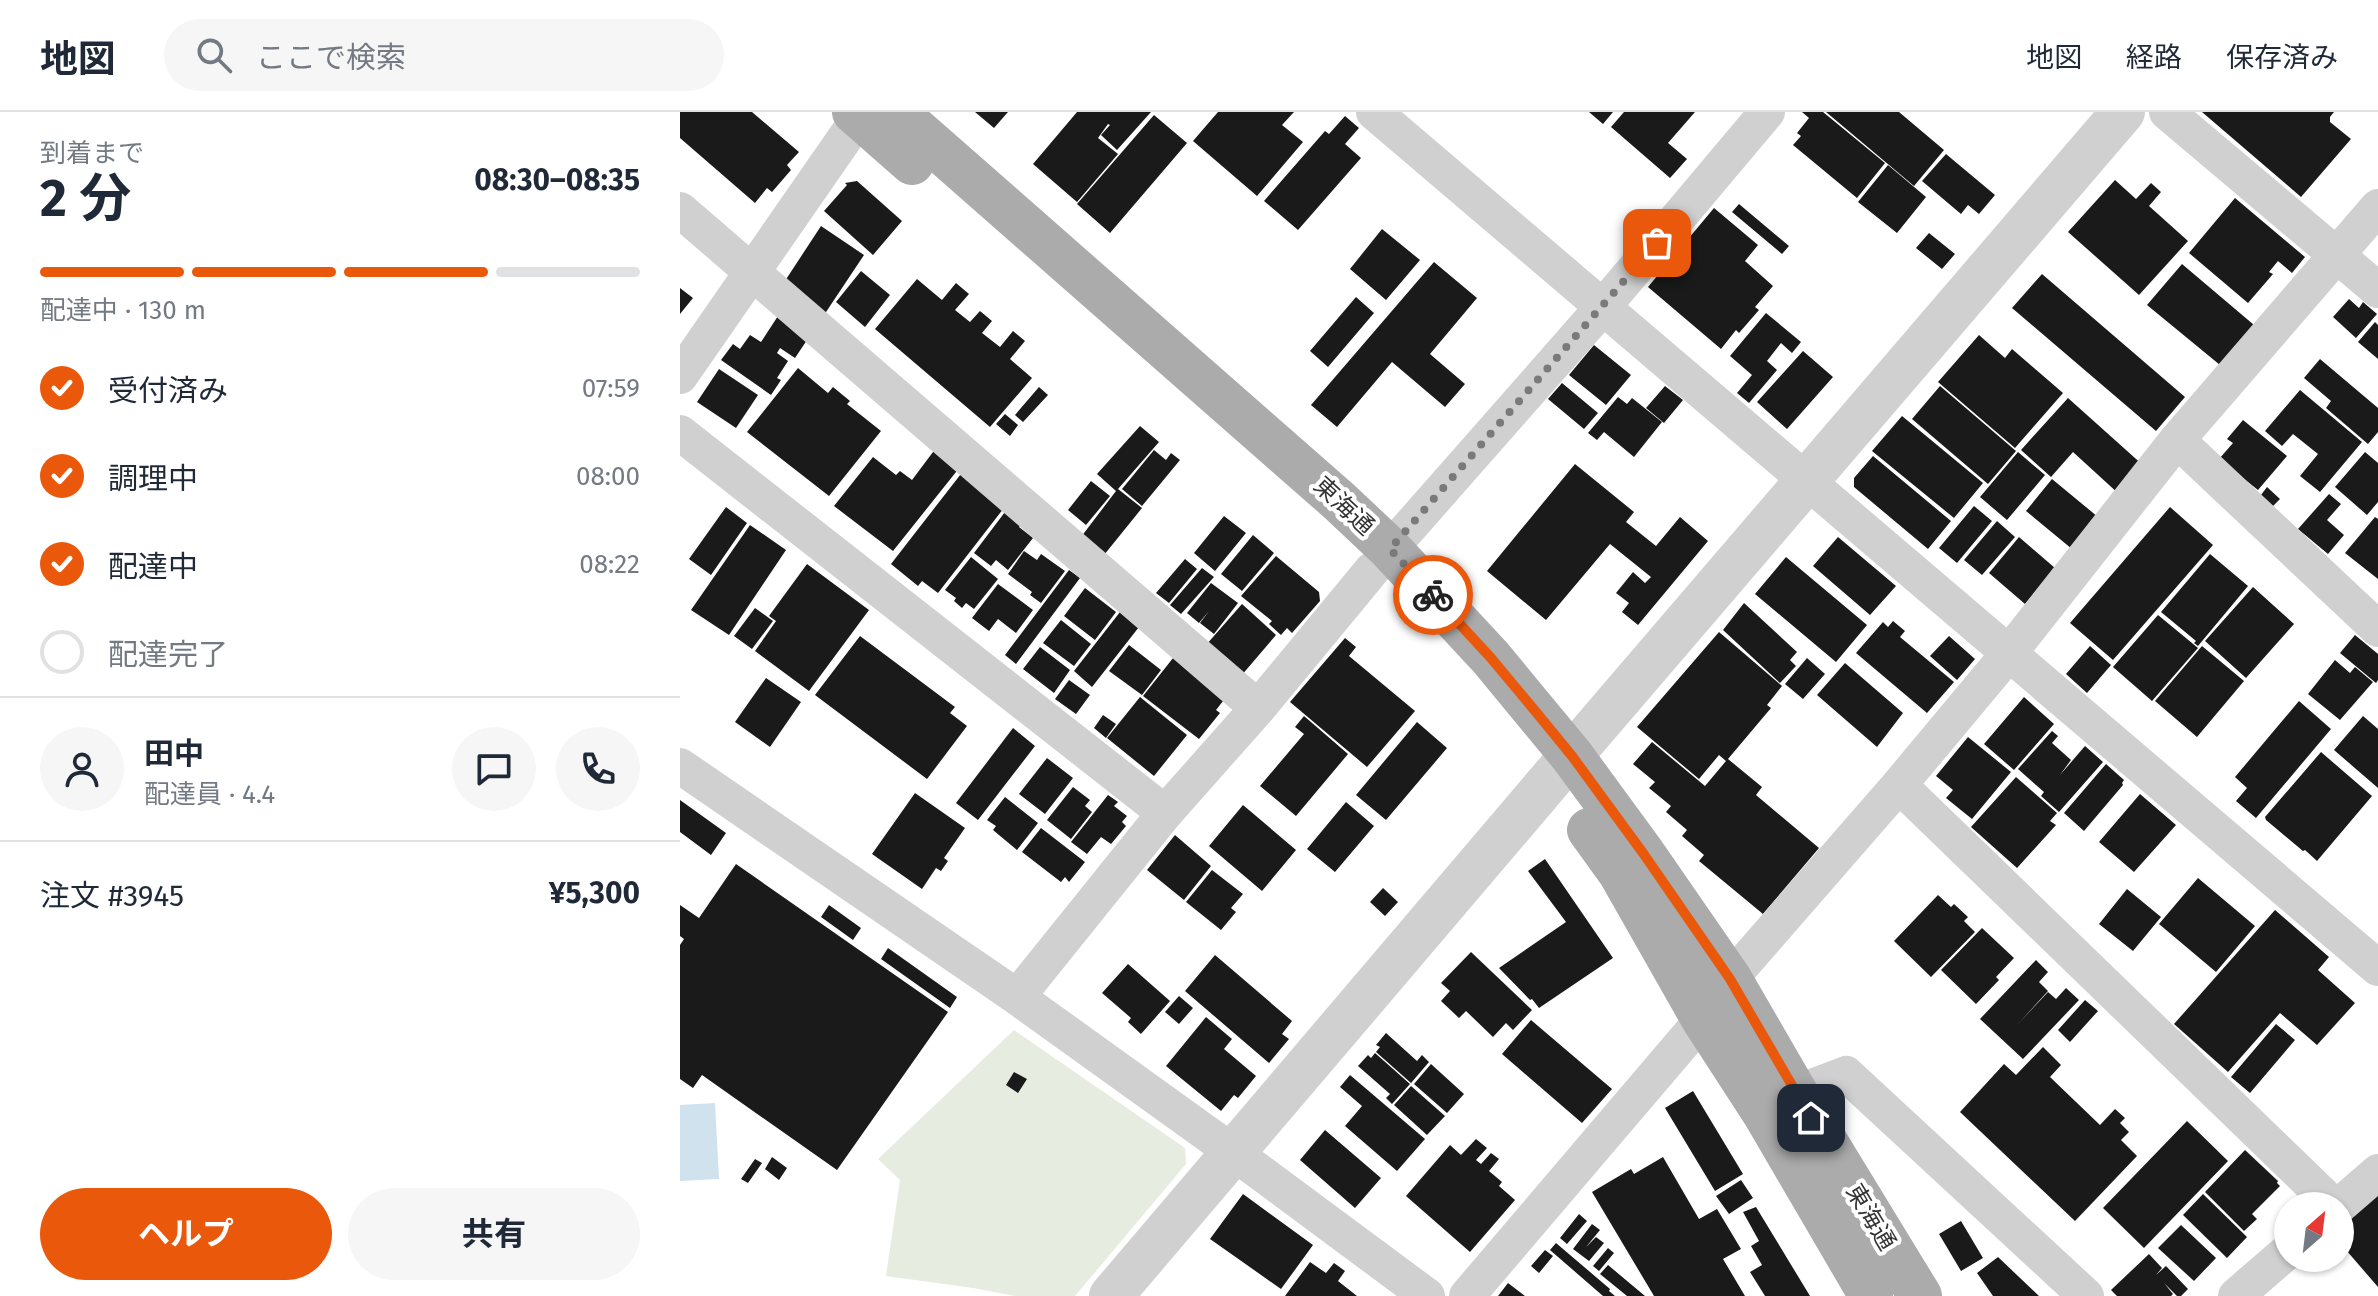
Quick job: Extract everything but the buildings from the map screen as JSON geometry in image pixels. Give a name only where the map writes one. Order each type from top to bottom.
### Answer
[{"type":"main road","name":"東海通","points":[[868,113],[1381,560],[1469,676],[1643,853],[1730,979],[1920,1296]]},
{"type":"main road","name":"東海通","points":[[1561,767],[1703,1019],[1764,1113],[1871,1296]]},
{"type":"street","points":[[1374,112],[2378,968]]},
{"type":"street","points":[[1017,997],[1165,813],[1602,308],[1767,112]]},
{"type":"street","points":[[1111,1296],[2123,112]]},
{"type":"street","points":[[2167,112],[2378,290]]},
{"type":"street","points":[[680,376],[752,270],[868,113]]},
{"type":"street","points":[[1730,979],[1899,785],[2010,652],[2177,440],[2378,207]]},
{"type":"street","points":[[680,210],[1258,708]]},
{"type":"street","points":[[680,433],[1165,813]]},
{"type":"street","points":[[2177,440],[2378,629]]},
{"type":"street","points":[[680,766],[1017,997],[1427,1296]]},
{"type":"street","points":[[1899,785],[2321,1192]]},
{"type":"street","points":[[1467,1296],[1703,1019]]},
{"type":"street","points":[[1796,1093],[1846,1074],[2086,1296]]},
{"type":"street","points":[[2353,1192],[2378,1172]]},
{"type":"street","points":[[2236,1296],[2274,1263]]},
{"type":"shaded area","points":[[1014,1030],[1185,1148],[1186,1164],[1075,1296],[1015,1296],[886,1276],[900,1180],[878,1159]]},
{"type":"water","points":[[715,1103],[719,1179],[680,1181],[680,1105]]},
{"type":"way so far","points":[[1433,595],[1390,549],[1657,243]]},
{"type":"route","points":[[1433,595],[1491,658],[1572,756],[1643,853],[1730,979],[1811,1118]]}]
